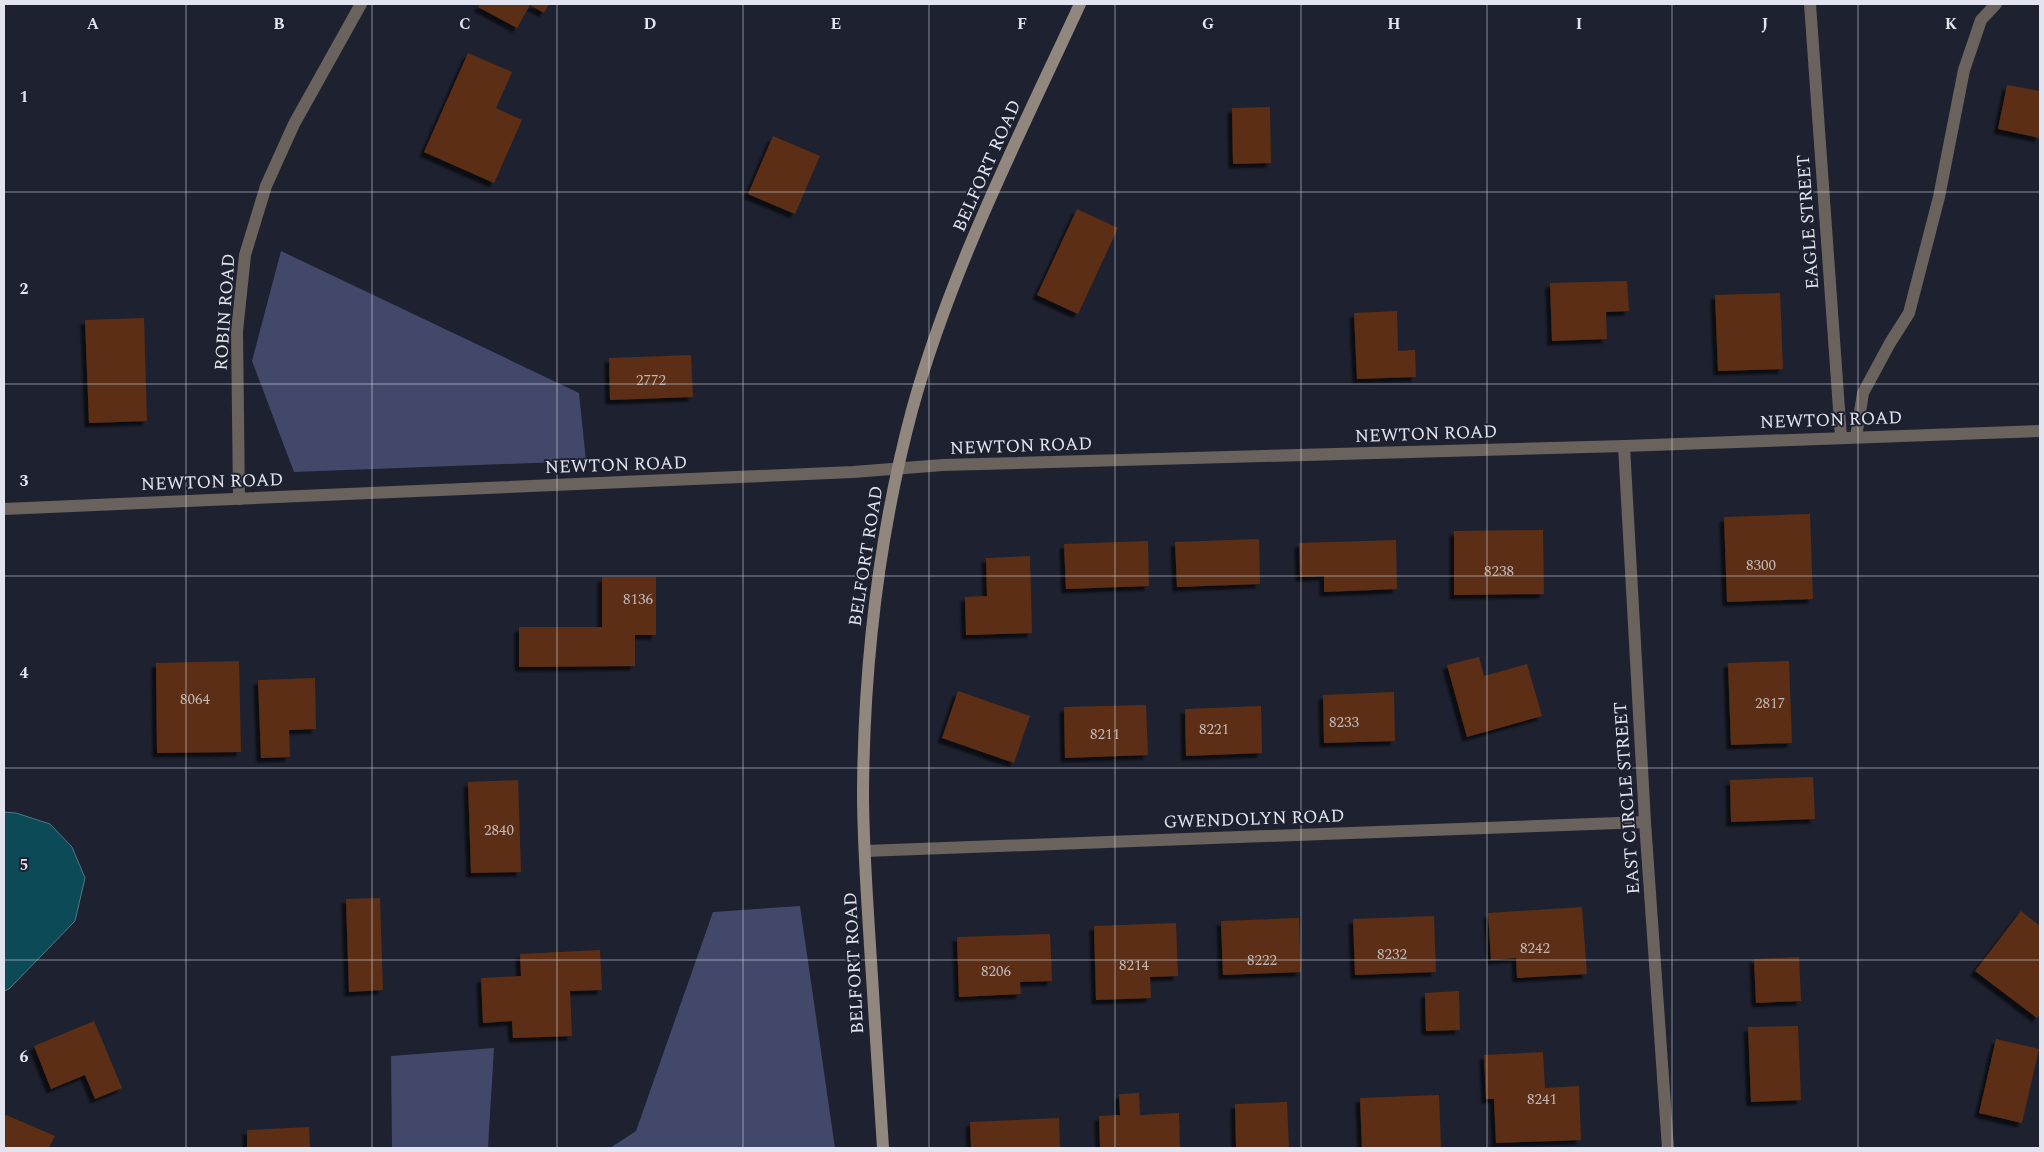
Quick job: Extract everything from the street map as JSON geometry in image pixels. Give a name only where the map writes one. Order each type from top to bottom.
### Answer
[{"type":"street","name":"ROBIN ROAD","points":[[239,498],[238,332],[244,255],[266,186],[290,133],[361,4]]},
{"type":"street","name":"BELFORT ROAD","points":[[883,1148],[865,851],[864,773],[867,689],[884,534],[913,408],[944,311],[992,195],[1080,4]]},
{"type":"street","name":"EAGLE STREET","points":[[1810,4],[1841,437]]},
{"type":"street","points":[[1856,437],[1863,393],[1890,343],[1909,313],[1939,196],[1964,70],[1981,20],[1996,4]]},
{"type":"street","name":"NEWTON ROAD","points":[[4,509],[953,465],[1624,446],[2040,431]]},
{"type":"street","name":"EAST CIRCLE STREET","points":[[1624,446],[1645,822],[1668,1148]]},
{"type":"street","name":"GWENDOLYN ROAD","points":[[865,851],[1645,822]]},
{"type":"shaded area","points":[[281,251],[579,393],[586,461],[294,472],[252,361]]},
{"type":"shaded area","points":[[4,812],[16,813],[50,824],[72,847],[85,878],[75,921],[9,989],[4,991]]},
{"type":"shaded area","points":[[800,906],[835,1148],[610,1148],[636,1131],[713,912]]},
{"type":"shaded area","points":[[494,1048],[488,1148],[392,1148],[391,1056]]},
{"type":"building","points":[[480,4],[549,4],[544,13],[530,5],[517,28],[478,7]]},
{"type":"building","points":[[468,53],[512,72],[496,108],[522,120],[494,183],[424,152]]},
{"type":"building","points":[[2007,85],[2040,91],[2040,138],[1998,129]]},
{"type":"building","points":[[1270,107],[1271,163],[1233,164],[1232,108]]},
{"type":"building","points":[[773,136],[820,156],[795,214],[748,194]]},
{"type":"building","points":[[1077,209],[1118,228],[1078,314],[1037,295]]},
{"type":"building","points":[[1627,281],[1629,311],[1606,312],[1607,339],[1552,341],[1550,283]]},
{"type":"building","points":[[1780,293],[1783,369],[1718,371],[1715,295]]},
{"type":"building","points":[[1397,311],[1398,351],[1415,350],[1416,377],[1357,379],[1354,313]]},
{"type":"building","points":[[144,318],[147,421],[89,423],[85,320]]},
{"type":"building","points":[[691,355],[693,397],[610,400],[609,358]]},
{"type":"building","points":[[1810,514],[1813,599],[1727,602],[1724,517]]},
{"type":"building","points":[[1543,530],[1544,594],[1454,595],[1454,531]]},
{"type":"building","points":[[1259,539],[1260,584],[1177,587],[1175,542]]},
{"type":"building","points":[[1396,540],[1397,589],[1324,592],[1324,576],[1300,577],[1299,543]]},
{"type":"building","points":[[1148,541],[1149,586],[1066,589],[1064,544]]},
{"type":"building","points":[[1030,556],[1032,633],[966,635],[965,597],[987,596],[986,558]]},
{"type":"building","points":[[602,577],[656,577],[656,635],[635,635],[635,666],[519,667],[519,627],[602,627]]},
{"type":"building","points":[[1479,657],[1484,676],[1527,664],[1542,716],[1467,737],[1447,665]]},
{"type":"building","points":[[239,661],[241,752],[157,753],[156,663]]},
{"type":"building","points":[[1789,661],[1792,743],[1731,745],[1728,663]]},
{"type":"building","points":[[315,678],[316,729],[289,730],[290,757],[261,758],[258,680]]},
{"type":"building","points":[[958,691],[1030,716],[1014,763],[942,738]]},
{"type":"building","points":[[1394,692],[1395,741],[1324,743],[1323,695]]},
{"type":"building","points":[[1146,705],[1148,755],[1065,758],[1064,707]]},
{"type":"building","points":[[1261,706],[1262,753],[1186,756],[1185,709]]},
{"type":"building","points":[[1813,777],[1815,819],[1731,822],[1730,780]]},
{"type":"building","points":[[518,780],[521,872],[471,873],[468,782]]},
{"type":"building","points":[[380,898],[383,990],[349,992],[346,899]]},
{"type":"building","points":[[1582,907],[1587,974],[1517,978],[1516,958],[1491,960],[1488,913]]},
{"type":"building","points":[[2021,911],[2040,926],[2040,1014],[2037,1018],[1975,971]]},
{"type":"building","points":[[1434,916],[1436,972],[1355,975],[1353,919]]},
{"type":"building","points":[[1299,918],[1301,972],[1223,975],[1221,921]]},
{"type":"building","points":[[1176,923],[1178,976],[1150,977],[1151,998],[1096,1000],[1094,926]]},
{"type":"building","points":[[1050,934],[1052,981],[1020,982],[1021,994],[959,997],[957,937]]},
{"type":"building","points":[[600,950],[602,990],[570,991],[572,1036],[513,1038],[512,1021],[483,1023],[481,978],[521,976],[520,954]]},
{"type":"building","points":[[1799,957],[1801,1001],[1756,1003],[1754,959]]},
{"type":"building","points":[[1459,991],[1460,1030],[1426,1031],[1425,993]]},
{"type":"building","points":[[94,1021],[122,1088],[95,1099],[85,1075],[51,1089],[34,1046]]},
{"type":"building","points":[[1798,1026],[1801,1100],[1751,1102],[1748,1027]]},
{"type":"building","points":[[1996,1039],[2039,1049],[2022,1123],[1979,1113]]},
{"type":"building","points":[[1543,1052],[1545,1088],[1579,1086],[1581,1140],[1496,1143],[1494,1099],[1486,1099],[1484,1055]]},
{"type":"building","points":[[1139,1093],[1140,1115],[1179,1113],[1180,1148],[1100,1148],[1099,1116],[1120,1115],[1119,1094]]},
{"type":"building","points":[[1439,1095],[1441,1147],[1362,1148],[1360,1098]]},
{"type":"building","points":[[1287,1102],[1289,1148],[1236,1148],[1235,1104]]},
{"type":"building","points":[[6,1115],[55,1136],[49,1148],[4,1148],[4,1119]]},
{"type":"building","points":[[1059,1118],[1060,1148],[971,1148],[970,1122]]},
{"type":"building","points":[[309,1127],[310,1148],[247,1148],[247,1130]]}]
